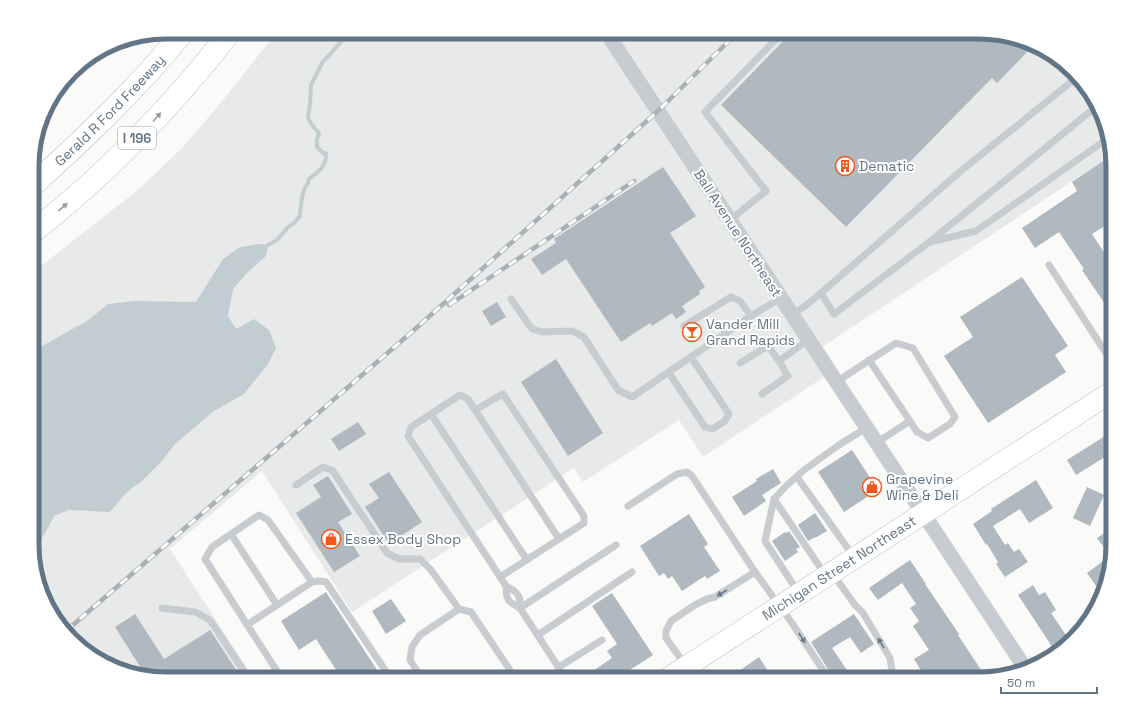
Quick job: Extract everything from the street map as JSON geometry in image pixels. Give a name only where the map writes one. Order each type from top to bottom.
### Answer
[{"type":"highway","name":"Gerald R Ford Freeway","points":[[39,179],[106,117],[177,39]]},
{"type":"highway","name":"I 196","points":[[39,227],[125,150],[179,93],[224,39]]},
{"type":"main road","name":"Michigan Street Northeast","points":[[691,672],[780,606],[1106,396]]},
{"type":"street","name":"Ball Avenue Northeast","points":[[611,39],[1022,664]]},
{"type":"lane","points":[[730,220],[766,191],[705,112],[775,39]]},
{"type":"lane","points":[[792,315],[805,306],[962,170],[1073,81]]},
{"type":"lane","points":[[820,293],[834,314],[928,243],[1093,110]]},
{"type":"lane","points":[[928,243],[976,231],[1104,141]]},
{"type":"lane","points":[[1049,265],[1106,353]]},
{"type":"lane","points":[[684,326],[731,297],[740,301],[751,316]]},
{"type":"lane","points":[[511,299],[532,329],[542,332],[572,331],[584,337],[618,390],[632,397],[751,316],[781,298]]},
{"type":"lane","points":[[780,361],[808,340]]},
{"type":"lane","points":[[836,382],[869,360],[896,343],[913,348],[955,417],[950,424],[928,438],[917,432],[869,360]]},
{"type":"lane","points":[[740,363],[768,346],[780,361],[788,376],[762,394]]},
{"type":"lane","points":[[669,373],[705,427],[712,429],[725,421],[729,414],[691,357]]},
{"type":"lane","points":[[475,410],[503,394],[584,516],[584,522],[500,577]]},
{"type":"lane","points":[[520,608],[521,599],[515,591],[506,586],[408,436],[411,427],[460,395],[468,399],[559,539]]},
{"type":"lane","points":[[431,414],[527,560]]},
{"type":"lane","points":[[876,443],[910,421]]},
{"type":"lane","points":[[799,594],[765,541],[774,499],[797,477],[839,445],[866,428]]},
{"type":"lane","points":[[296,485],[323,467],[334,471],[387,553],[399,559],[420,559],[431,570],[459,609],[471,612],[511,672]]},
{"type":"lane","points":[[628,506],[677,474],[687,472],[692,476],[755,572],[824,672]]},
{"type":"lane","points":[[797,477],[855,558]]},
{"type":"lane","points":[[774,499],[829,574],[863,613],[890,658],[892,672]]},
{"type":"lane","points":[[277,672],[205,560],[212,547],[259,515],[268,520],[312,582]]},
{"type":"lane","points":[[231,534],[277,605]]},
{"type":"lane","points":[[520,608],[616,545]]},
{"type":"lane","points":[[538,635],[632,572]]},
{"type":"lane","points":[[691,672],[666,638],[666,631],[671,620],[695,604],[715,597],[755,572]]},
{"type":"lane","points":[[247,625],[312,582],[326,582],[386,672]]},
{"type":"lane","points":[[506,586],[506,596],[510,603],[520,608],[562,672]]},
{"type":"lane","points":[[162,608],[195,612],[210,620],[244,672]]},
{"type":"lane","points":[[418,672],[410,660],[412,647],[420,635],[459,609]]},
{"type":"lane","points":[[559,667],[602,640]]},
{"type":"shaded area","points":[[271,39],[996,40],[1012,43],[1035,52],[1050,60],[1069,76],[1089,102],[1096,117],[1104,141],[1106,159],[816,351],[830,373],[703,457],[679,420],[583,482],[574,468],[352,612],[262,471],[170,549],[249,672],[149,671],[133,668],[110,659],[95,651],[76,635],[60,616],[43,578],[39,545],[39,267],[139,189],[183,147]]},
{"type":"shaded area","points":[[259,244],[268,245],[266,256],[247,273],[233,289],[228,316],[236,329],[254,319],[269,330],[276,348],[268,364],[244,394],[214,411],[175,444],[161,462],[143,480],[126,493],[110,512],[69,510],[54,516],[39,541],[39,348],[87,321],[108,304],[134,301],[196,302],[223,259],[240,247]]},
{"type":"building","name":"Dematic","points":[[785,39],[979,39],[1012,43],[1029,50],[997,83],[992,78],[846,227],[721,105]]},
{"type":"building","points":[[1106,159],[1106,225],[1092,234],[1106,255],[1106,306],[1059,232],[1035,248],[1022,228],[1077,191],[1072,182]]},
{"type":"building","points":[[663,167],[696,216],[670,233],[705,287],[699,291],[700,294],[682,306],[686,312],[676,319],[672,313],[652,326],[650,323],[621,342],[566,259],[542,275],[531,259],[556,243],[554,239]]},
{"type":"building","points":[[1022,277],[1068,346],[1055,355],[1066,372],[988,423],[944,356],[973,337],[960,317]]},
{"type":"building","points":[[497,302],[506,317],[491,326],[482,311]]},
{"type":"building","points":[[556,359],[603,433],[568,456],[521,382]]},
{"type":"building","points":[[358,422],[366,434],[339,451],[331,439]]},
{"type":"building","points":[[1106,435],[1106,456],[1076,475],[1067,460]]},
{"type":"building","points":[[852,450],[878,490],[844,512],[818,472]]},
{"type":"building","points":[[773,469],[781,483],[762,495],[766,501],[744,516],[732,497],[757,481],[756,479]]},
{"type":"building","points":[[389,472],[422,522],[389,544],[365,507],[379,498],[369,484]]},
{"type":"building","name":"Essex Body Shop","points":[[328,476],[352,514],[338,522],[360,556],[334,572],[296,513],[321,497],[313,485]]},
{"type":"building","points":[[1036,480],[1053,508],[1029,523],[1020,509],[993,526],[1005,545],[1008,543],[1014,552],[1019,549],[1028,562],[1005,577],[996,564],[998,562],[973,524],[992,511],[991,509]]},
{"type":"building","points":[[1087,487],[1104,495],[1090,526],[1073,518]]},
{"type":"building","points":[[815,513],[827,531],[808,541],[798,525]]},
{"type":"building","points":[[689,514],[708,544],[704,547],[720,571],[707,579],[705,576],[682,591],[672,576],[668,579],[664,573],[659,576],[640,546]]},
{"type":"building","points":[[789,531],[800,547],[796,549],[798,552],[785,561],[772,541]]},
{"type":"building","points":[[1106,532],[1106,550],[1097,538]]},
{"type":"building","points":[[1105,559],[1100,584],[1096,586],[1087,573]]},
{"type":"building","points":[[910,560],[982,672],[922,672],[914,659],[929,650],[913,626],[919,621],[910,608],[916,604],[902,583],[878,600],[869,588]]},
{"type":"building","points":[[1033,585],[1039,595],[1045,592],[1056,610],[1051,613],[1067,637],[1053,648],[1018,595]]},
{"type":"building","points":[[326,592],[378,672],[337,672],[316,639],[299,650],[281,621]]},
{"type":"building","points":[[612,593],[653,655],[627,672],[591,672],[612,658],[607,651],[617,644],[592,606]]},
{"type":"building","points":[[391,599],[406,621],[386,634],[372,611]]},
{"type":"building","points":[[135,614],[164,659],[210,630],[237,672],[166,672],[142,670],[115,627]]},
{"type":"building","points":[[854,614],[874,644],[861,653],[850,637],[832,648],[848,672],[830,672],[811,642]]},
{"type":"building","points":[[759,657],[769,672],[740,672]]},
{"type":"waterway","points":[[268,245],[277,240],[300,216],[303,192],[309,179],[316,174],[325,162],[326,153],[324,154],[317,147],[319,133],[308,118],[311,85],[322,63],[343,39]]},
{"type":"railway","points":[[70,628],[413,331],[658,111],[731,39]]},
{"type":"railway","points":[[449,305],[634,181]]},
{"type":"place","name":"Dematic","points":[[845,166]]},
{"type":"place","name":"Vander Mill Grand Rapids","points":[[692,332]]},
{"type":"place","name":"Grapevine Wine & Deli","points":[[872,487]]},
{"type":"place","name":"Essex Body Shop","points":[[331,539]]}]
